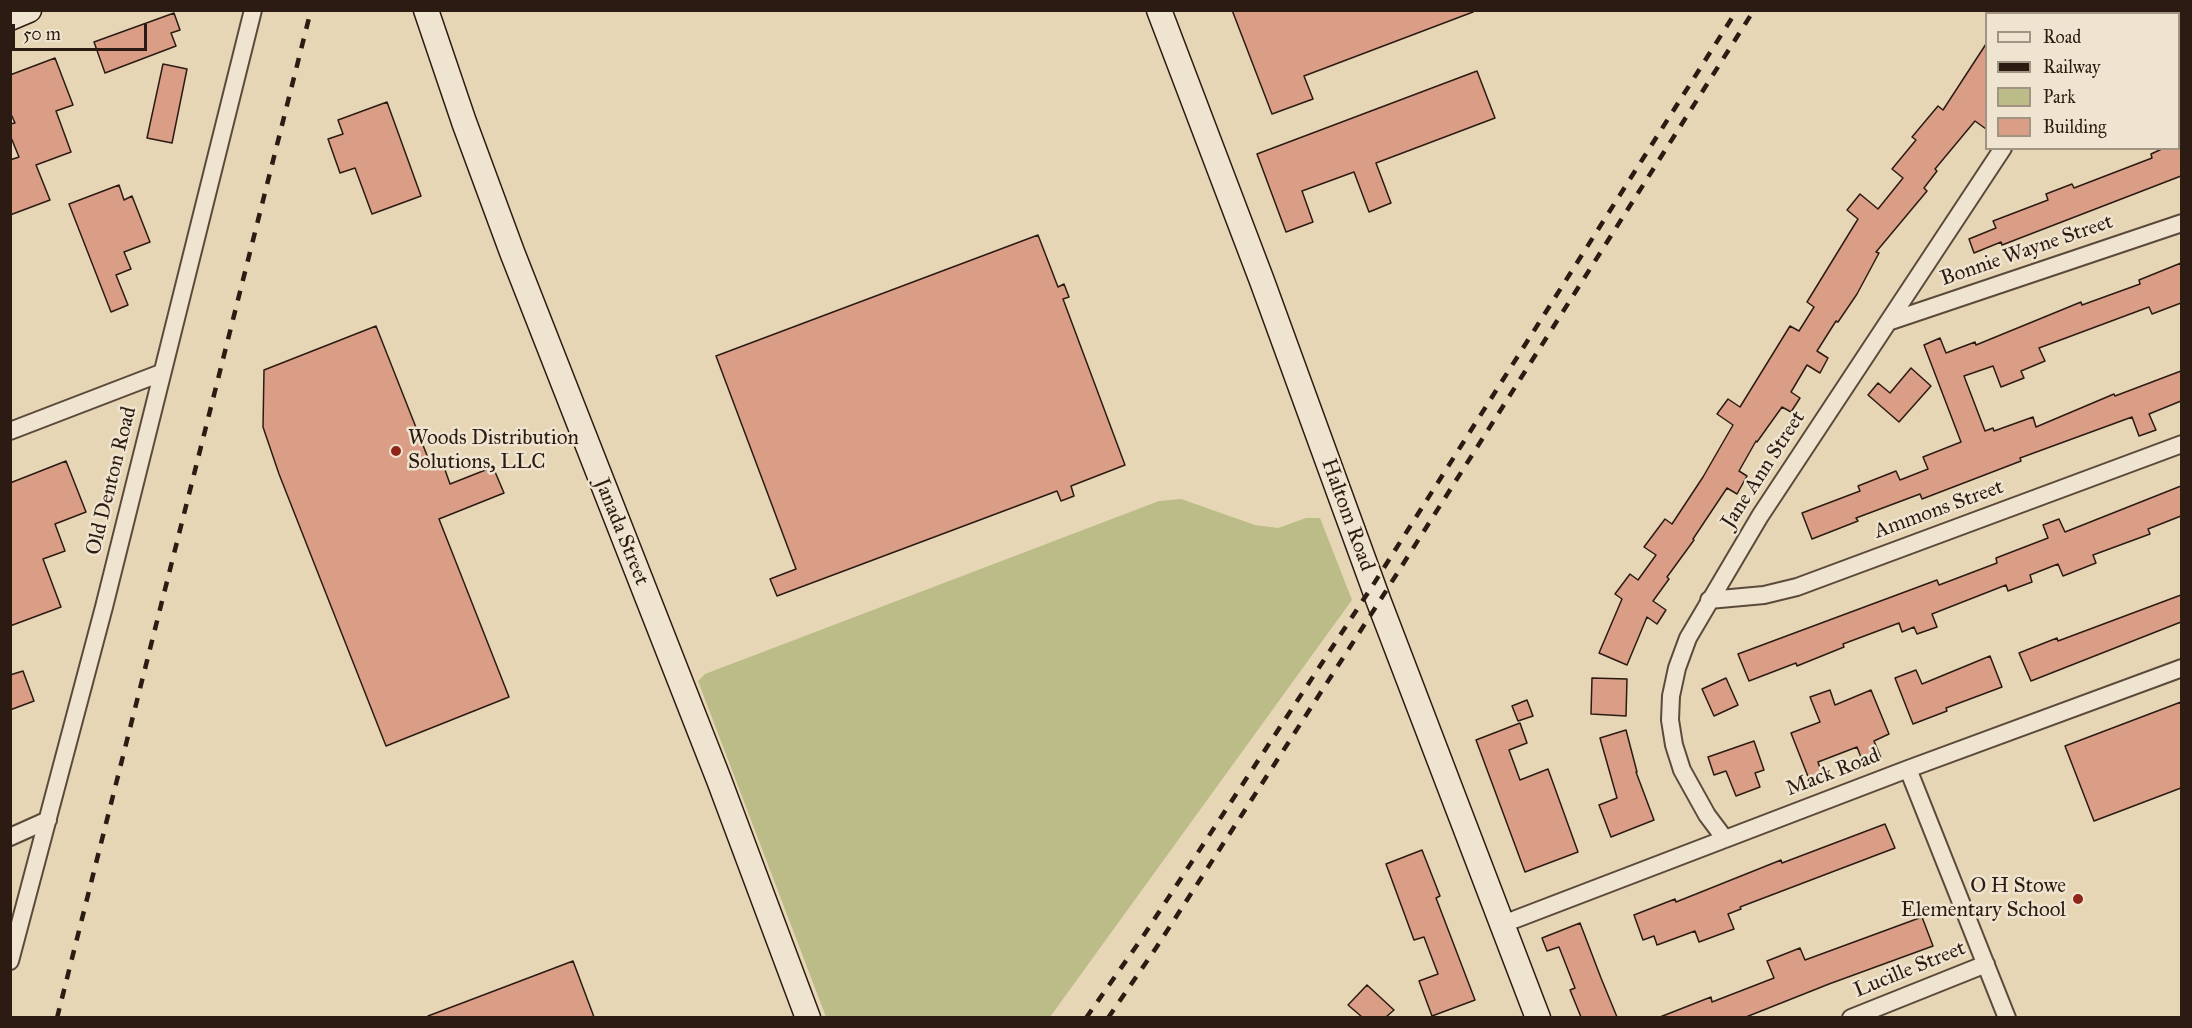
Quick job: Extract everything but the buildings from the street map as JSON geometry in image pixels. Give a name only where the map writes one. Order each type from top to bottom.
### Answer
[{"type":"main road","points":[[10,18],[29,10]]},
{"type":"main road","name":"Janada Street","points":[[426,10],[519,271],[719,780],[808,1017]]},
{"type":"main road","name":"Haltom Road","points":[[1159,10],[1262,281],[1376,594],[1503,924],[1532,1016]]},
{"type":"street","name":"Old Denton Road","points":[[10,961],[104,607],[253,10]]},
{"type":"street","name":"Jane Ann Street","points":[[1725,839],[1707,815],[1682,770],[1674,745],[1670,720],[1671,696],[1677,668],[1688,638],[1760,516],[2002,150]]},
{"type":"street","name":"Bonnie Wayne Street","points":[[1888,322],[2181,223]]},
{"type":"street","points":[[10,431],[161,373]]},
{"type":"street","name":"Ammons Street","points":[[1709,600],[1764,595],[1797,587],[2181,444]]},
{"type":"street","name":"Mack Road","points":[[1503,924],[1908,769],[2181,668]]},
{"type":"street","points":[[1908,769],[2007,1017]]},
{"type":"street","points":[[10,837],[48,820]]},
{"type":"street","name":"Lucille Street","points":[[1851,1017],[1986,964]]},
{"type":"green space","points":[[1181,499],[1255,525],[1278,528],[1306,518],[1320,518],[1352,600],[1050,1017],[826,1017],[698,681],[705,674],[1159,501]]},
{"type":"railway","points":[[57,1018],[311,10]]},
{"type":"railway","points":[[1086,1018],[1142,938],[1373,585],[1737,10]]},
{"type":"railway","points":[[1108,1018],[1156,948],[1379,602],[1754,10]]},
{"type":"place","name":"Woods Distribution Solutions, LLC","points":[[396,451]]},
{"type":"place","name":"O H Stowe Elementary School","points":[[2078,899]]}]
